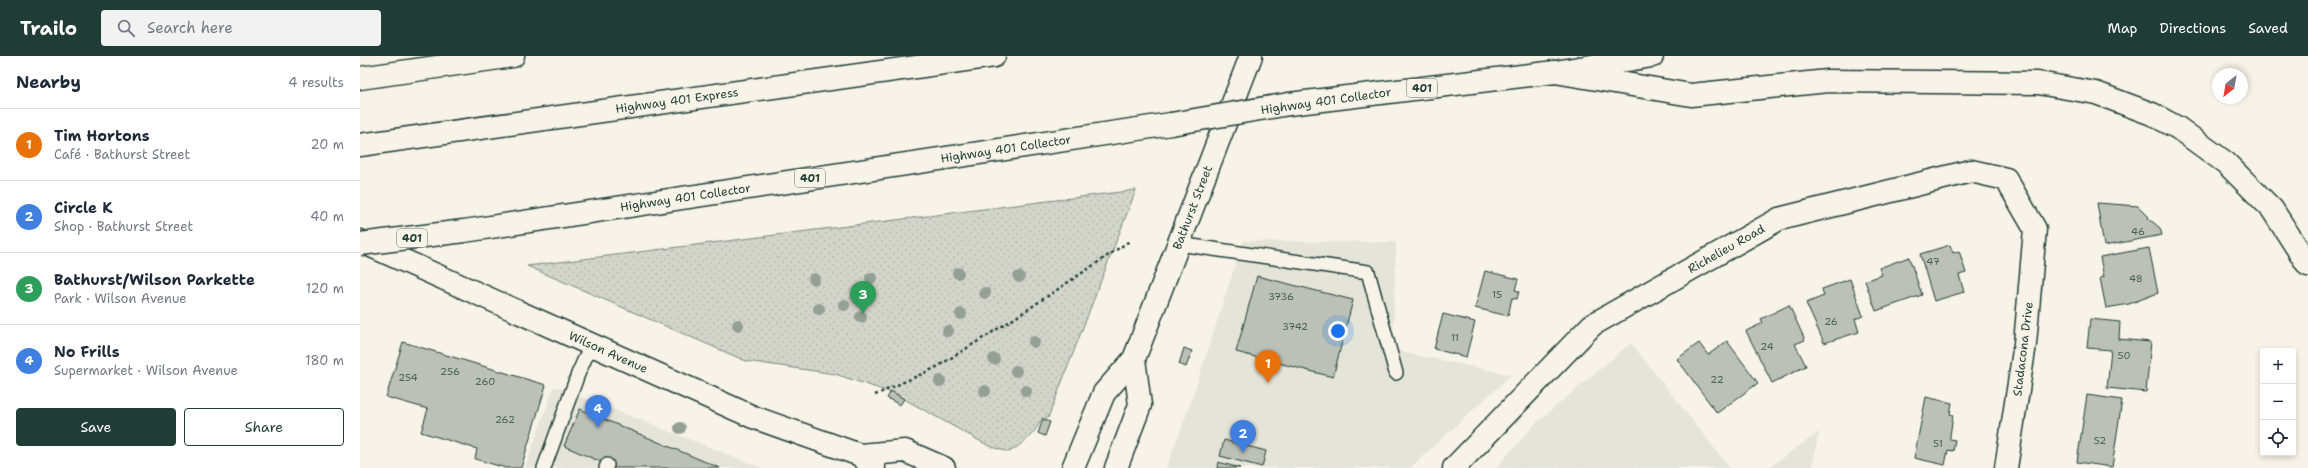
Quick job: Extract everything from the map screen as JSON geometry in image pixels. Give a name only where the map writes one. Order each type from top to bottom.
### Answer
[{"type":"main road","points":[[360,78],[513,56]]},
{"type":"main road","name":"Highway 401 Express","points":[[360,145],[994,56]]},
{"type":"main road","name":"Bathurst Street","points":[[1074,468],[1104,393],[1134,359],[1251,56]]},
{"type":"main road","name":"Highway 401 Collector","points":[[360,244],[464,231],[1156,126],[1290,104],[1555,72],[1652,56]]},
{"type":"main road","points":[[1555,72],[1691,95],[1828,80],[2038,83],[2096,94],[2152,114],[2178,128],[2226,163],[2272,210],[2308,265]]},
{"type":"main road","name":"Richelieu Road","points":[[1454,468],[1592,326],[1779,219],[1971,171],[2006,179],[2035,229]]},
{"type":"main road","name":"Stadacona Drive","points":[[2006,468],[2025,344],[2035,229]]},
{"type":"main road","name":"Wilson Avenue","points":[[360,241],[753,417],[867,462],[904,452],[944,468]]},
{"type":"main road","name":"Bathurst Street","points":[[1116,468],[1140,405],[1134,359]]},
{"type":"lane","points":[[1179,244],[1368,272],[1396,373]]},
{"type":"lane","points":[[544,468],[567,403],[591,345]]},
{"type":"path","points":[[875,395],[934,368],[1015,318],[1131,240]]},
{"type":"shaded area","points":[[1136,190],[1048,418],[1042,418],[1036,429],[1028,438],[1009,452],[989,446],[895,394],[835,374],[746,361],[527,266]]},
{"type":"shaded area","points":[[1243,241],[1396,242],[1393,350],[1511,375],[1410,468],[1166,468],[1189,408]]},
{"type":"shaded area","points":[[1631,343],[1730,468],[1496,468],[1535,424]]},
{"type":"shaded area","points":[[554,386],[762,468],[525,468]]},
{"type":"shaded area","points":[[1819,432],[1812,468],[1768,468]]},
{"type":"building","points":[[2097,203],[2138,206],[2149,217],[2148,218],[2160,228],[2162,235],[2104,246]]},
{"type":"building","points":[[1950,245],[1953,253],[1959,251],[1966,273],[1959,275],[1964,292],[1934,301],[1920,254]]},
{"type":"building","points":[[2149,248],[2158,293],[2129,304],[2106,308],[2100,278],[2104,277],[2100,257]]},
{"type":"building","points":[[1909,257],[1922,295],[1876,311],[1865,281],[1882,275],[1879,268]]},
{"type":"building","points":[[1485,271],[1518,279],[1515,290],[1519,291],[1517,299],[1512,298],[1508,316],[1475,308]]},
{"type":"building","points":[[1257,276],[1353,300],[1333,377],[1236,352]]},
{"type":"building","points":[[1850,279],[1863,316],[1855,319],[1859,332],[1824,343],[1806,303],[1824,296],[1822,289]]},
{"type":"building","points":[[1789,305],[1805,340],[1795,344],[1806,366],[1772,383],[1746,331],[1763,323],[1761,319]]},
{"type":"building","points":[[1443,314],[1475,322],[1466,357],[1434,349]]},
{"type":"building","points":[[2090,319],[2120,322],[2119,339],[2151,342],[2146,392],[2107,388],[2111,350],[2087,348]]},
{"type":"building","points":[[1727,341],[1758,383],[1717,413],[1677,359],[1699,343],[1708,355]]},
{"type":"building","points":[[403,342],[546,385],[521,468],[506,468],[475,459],[477,449],[421,432],[428,409],[386,397]]},
{"type":"building","points":[[1184,348],[1192,351],[1186,367],[1179,364]]},
{"type":"building","points":[[891,391],[904,399],[900,405],[887,398]]},
{"type":"building","points":[[2087,395],[2122,400],[2112,467],[2077,462]]},
{"type":"building","points":[[1926,397],[1952,403],[1950,414],[1953,415],[1950,439],[1955,440],[1953,451],[1948,450],[1945,465],[1914,458]]},
{"type":"building","points":[[580,409],[720,468],[615,468],[564,446]]},
{"type":"building","points":[[1043,419],[1050,422],[1045,436],[1038,433]]},
{"type":"building","points":[[1224,440],[1266,451],[1262,467],[1220,456]]},
{"type":"building","points":[[1218,462],[1240,468],[1217,468]]},
{"type":"place","name":"Bathurst/Wilson Parkette","points":[[863,314]]},
{"type":"place","name":"Tim Hortons","points":[[1268,383]]},
{"type":"place","name":"No Frills","points":[[598,428]]},
{"type":"place","name":"Circle K","points":[[1243,453]]}]
